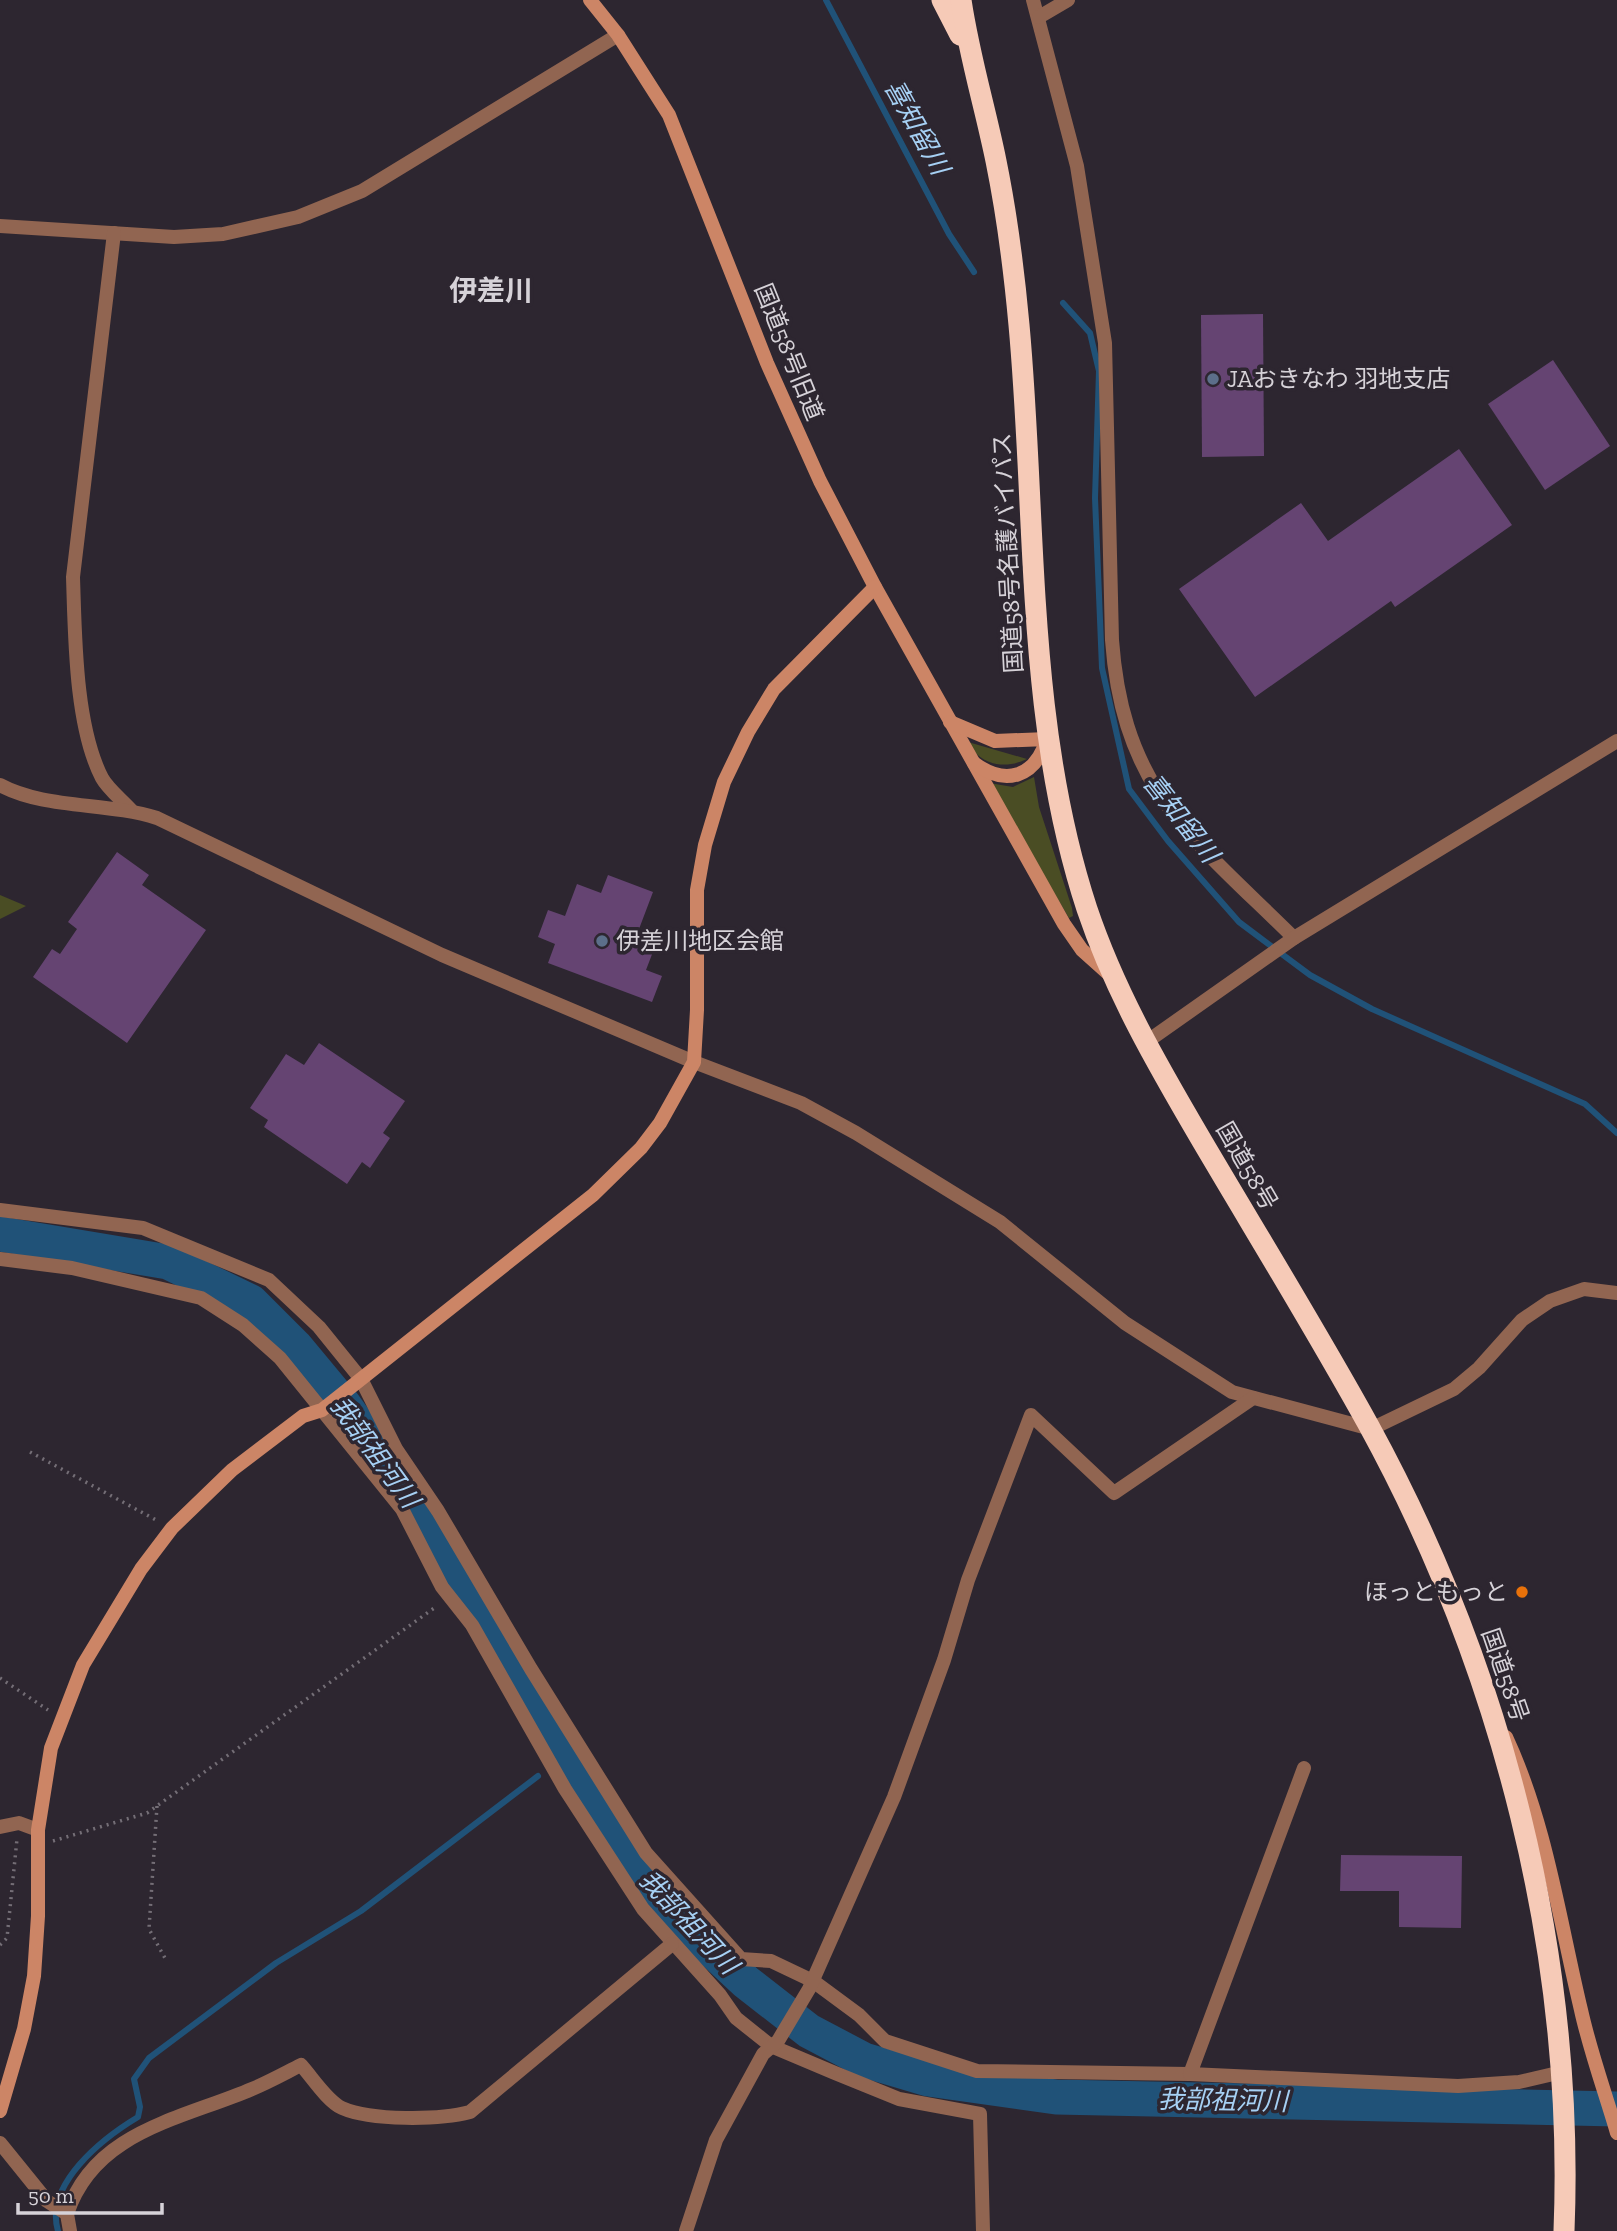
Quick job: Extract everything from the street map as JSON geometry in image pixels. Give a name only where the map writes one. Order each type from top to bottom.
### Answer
[{"type":"highway","name":"国道58号名護バイパス","points":[[942,0],[968,49]]},
{"type":"highway","name":"国道58号名護バイパス","points":[[961,0],[968,49],[995,160],[1012,253],[1027,406],[1041,684],[1047,739],[1069,846],[1088,910],[1145,1043]]},
{"type":"highway","name":"国道58号","points":[[1145,1043],[1371,1429],[1436,1563],[1486,1692],[1521,1820],[1548,1959],[1567,2137],[1564,2231]]},
{"type":"street","name":"国道58号旧道","points":[[590,0],[618,36],[669,115],[790,417],[875,587],[1064,924],[1082,950],[1116,980]]},
{"type":"street","points":[[1033,0],[1077,166],[1105,343],[1112,640],[1115,679],[1130,742],[1162,802],[1193,839],[1290,940]]},
{"type":"street","points":[[1039,17],[1068,0]]},
{"type":"street","points":[[0,226],[174,237],[223,234],[298,217],[362,191],[618,36]]},
{"type":"street","points":[[114,233],[73,577],[78,676],[90,744],[103,779],[131,810]]},
{"type":"street","points":[[0,2111],[24,2029],[34,1976],[38,1916],[38,1830],[51,1748],[83,1665],[141,1569],[172,1528],[232,1469],[303,1416],[323,1409],[357,1383],[593,1195],[647,1140],[694,1062],[697,1010],[696,890],[705,845],[724,782],[748,732],[774,690],[875,587]]},
{"type":"street","points":[[949,721],[995,741],[1047,739],[1035,765],[1020,774],[997,776],[971,761]]},
{"type":"street","points":[[1145,1043],[1290,940],[1617,741]]},
{"type":"street","points":[[0,785],[17,794],[131,810],[157,818],[442,955],[694,1062],[802,1103],[856,1133],[1000,1222],[1125,1322],[1183,1363],[1232,1392],[1371,1429],[1454,1389],[1479,1368],[1522,1320],[1550,1301],[1584,1289],[1617,1293]]},
{"type":"street","points":[[0,1210],[143,1228],[269,1280],[318,1327],[357,1383],[646,1853],[741,1959],[771,1961],[859,2015],[885,2041],[977,2071],[1190,2074],[1458,2086],[1563,2080]]},
{"type":"street","points":[[0,1259],[72,1268],[201,1298],[243,1325],[280,1358],[402,1508],[450,1597],[472,1625],[565,1789],[643,1909],[720,1995],[736,2018],[774,2044],[899,2099],[980,2114],[983,2231]]},
{"type":"street","points":[[686,2231],[716,2140],[763,2054],[774,2044],[811,1985],[894,1797],[944,1660],[968,1580],[1031,1415],[1115,1493],[1253,1398]]},
{"type":"street","points":[[1486,1692],[1526,1780],[1567,1940],[1581,2011],[1617,2133]]},
{"type":"street","points":[[1190,2074],[1304,1768]]},
{"type":"street","points":[[0,1827],[19,1823],[38,1830]]},
{"type":"street","points":[[70,2231],[66,2214],[75,2191],[104,2157],[149,2127],[252,2089],[301,2065],[340,2107],[365,2114],[451,2117],[470,2112],[672,1944]]},
{"type":"street","points":[[0,2143],[47,2201],[66,2214]]},
{"type":"path","points":[[30,1452],[172,1528]]},
{"type":"path","points":[[38,1845],[147,1814],[450,1597]]},
{"type":"path","points":[[0,1678],[61,1719]]},
{"type":"path","points":[[157,1806],[149,1929],[166,1960]]},
{"type":"path","points":[[0,1945],[7,1938],[19,1823]]},
{"type":"green space","points":[[968,742],[1027,759],[1002,765],[993,763],[979,756]]},
{"type":"green space","points":[[1034,777],[1039,807],[1072,908],[1073,916],[1069,918],[989,783],[1013,787]]},
{"type":"green space","points":[[0,895],[26,906],[0,919]]},
{"type":"building","points":[[1263,314],[1264,456],[1202,457],[1201,315]]},
{"type":"building","points":[[1553,360],[1610,446],[1545,490],[1488,404]]},
{"type":"building","points":[[1459,449],[1512,525],[1395,607],[1391,601],[1255,697],[1179,589],[1301,503],[1328,541]]},
{"type":"building","points":[[117,852],[149,875],[142,885],[206,930],[127,1043],[33,977],[52,949],[60,954],[77,929],[68,922]]},
{"type":"building","name":"伊差川地区会館","points":[[608,875],[653,892],[639,929],[659,936],[646,970],[662,976],[652,1002],[548,963],[555,944],[538,937],[548,910],[565,916],[577,884],[601,893]]},
{"type":"building","points":[[319,1043],[405,1101],[383,1133],[390,1138],[370,1168],[362,1162],[347,1184],[264,1127],[268,1120],[250,1108],[286,1054],[304,1065]]},
{"type":"building","points":[[1341,1855],[1462,1856],[1461,1928],[1399,1927],[1399,1891],[1340,1891]]},
{"type":"waterway","name":"喜知留川","points":[[826,0],[949,234],[974,272]]},
{"type":"waterway","name":"喜知留川","points":[[1063,303],[1090,333],[1099,371],[1095,498],[1102,668],[1129,789],[1168,841],[1239,922],[1310,975],[1372,1009],[1585,1104],[1617,1133]]},
{"type":"waterway","name":"我部祖河川","points":[[0,1234],[168,1262],[251,1302],[295,1346],[344,1405],[399,1481],[641,1875],[685,1925],[746,1982],[809,2031],[864,2060],[928,2079],[1056,2097],[1617,2109]]},
{"type":"waterway","points":[[58,2231],[56,2213],[68,2180],[94,2150],[138,2117],[140,2107],[134,2079],[149,2058],[276,1963],[361,1911],[538,1776]]},
{"type":"place","name":"JAおきなわ 羽地支店","points":[[1213,379]]},
{"type":"place","name":"伊差川地区会館","points":[[602,941]]},
{"type":"place","name":"ほっともっと","points":[[1522,1592]]},
{"type":"district","name":"伊差川","points":[[491,290]]}]
